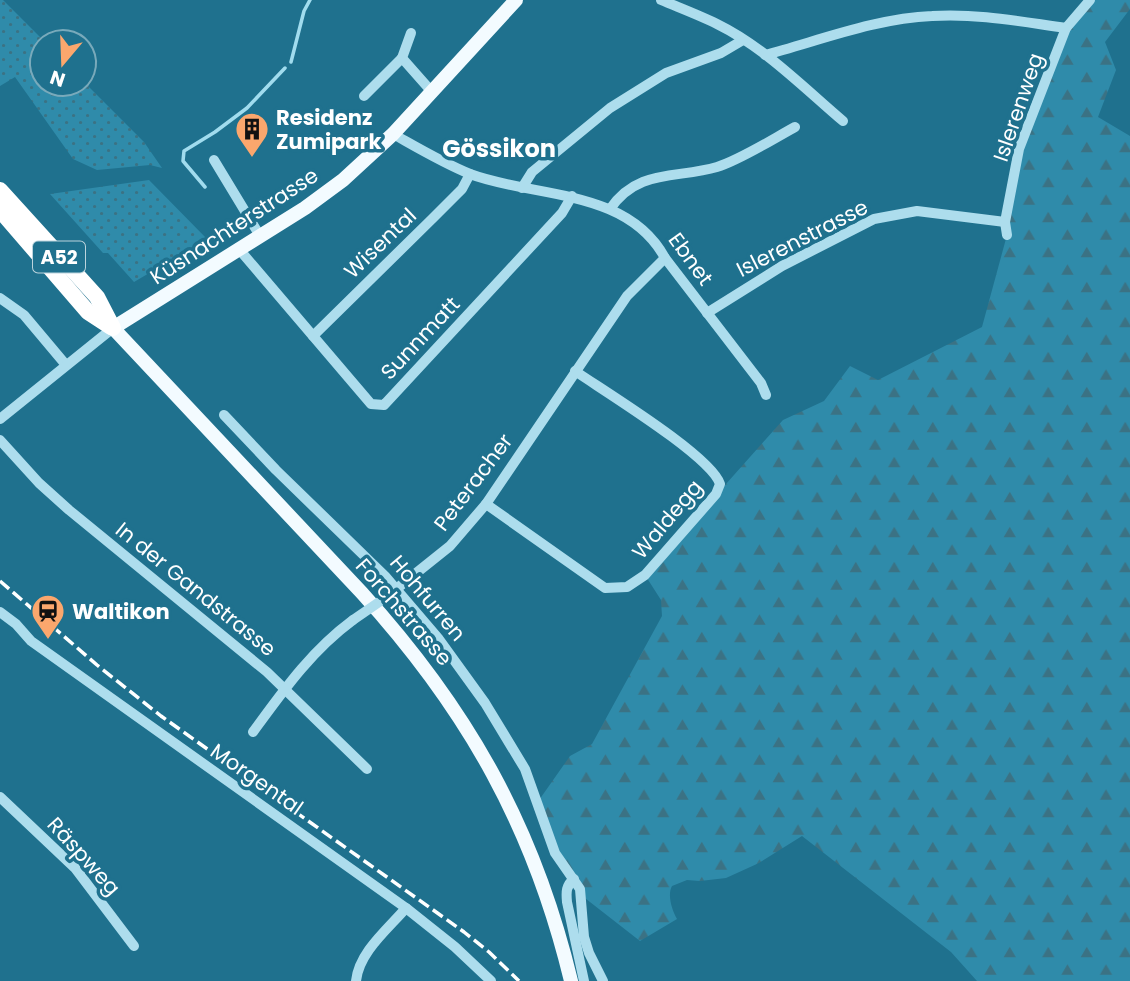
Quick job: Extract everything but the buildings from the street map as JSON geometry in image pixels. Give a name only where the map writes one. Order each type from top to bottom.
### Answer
[{"type":"highway","name":"Forchstrasse","points":[[0,190],[97,298],[113,328]]},
{"type":"highway","name":"Forchstrasse","points":[[0,210],[88,312],[113,328]]},
{"type":"main road","name":"Küsnachterstrasse","points":[[113,328],[261,236],[343,180],[393,134],[516,0]]},
{"type":"main road","name":"Forchstrasse","points":[[113,328],[378,611],[445,694],[493,771],[519,823],[548,898],[571,981]]},
{"type":"street","points":[[661,0],[682,4],[743,40],[765,55],[843,121]]},
{"type":"street","name":"Islerenweg","points":[[1007,235],[1004,222],[1019,149],[1066,27],[1090,0]]},
{"type":"street","points":[[765,55],[894,21],[930,16],[975,16],[1066,27]]},
{"type":"street","points":[[364,96],[402,58],[411,33]]},
{"type":"street","points":[[523,188],[532,172],[621,100],[666,74],[721,53],[743,40]]},
{"type":"street","points":[[402,58],[432,92]]},
{"type":"street","points":[[610,209],[617,199],[640,182],[657,176],[718,167],[795,127]]},
{"type":"street","name":"Ebnet","points":[[393,134],[470,174],[523,188],[572,196],[610,209],[645,231],[657,242],[665,258],[761,383],[766,395]]},
{"type":"street","points":[[214,160],[261,236]]},
{"type":"street","name":"Wisental","points":[[313,336],[462,189],[470,174]]},
{"type":"street","name":"Sunnmatt","points":[[238,248],[371,404],[384,405],[562,213],[572,196]]},
{"type":"street","name":"Islerenstrasse","points":[[706,313],[782,265],[874,219],[917,211],[1004,222]]},
{"type":"street","name":"Peteracher","points":[[253,732],[285,688],[327,639],[450,547],[486,505],[627,296],[665,258]]},
{"type":"street","points":[[0,298],[24,314],[66,365]]},
{"type":"street","points":[[0,419],[113,328]]},
{"type":"street","name":"Waldegg","points":[[486,505],[604,588],[627,587],[645,575],[716,494],[720,484],[717,476],[695,454],[575,371]]},
{"type":"street","name":"Hohfurren","points":[[224,415],[397,589],[438,638],[485,703],[525,769],[555,853],[575,878]]},
{"type":"street","name":"In der Gandstrasse","points":[[0,440],[69,510],[285,688],[367,769]]},
{"type":"street","name":"Morgental","points":[[0,612],[16,624],[31,641],[406,908],[455,947],[491,981]]},
{"type":"street","name":"Räspweg","points":[[0,797],[75,868],[134,946]]},
{"type":"street","points":[[584,981],[566,902],[566,890],[575,878],[581,895],[584,937],[603,981]]},
{"type":"street","points":[[356,981],[358,967],[364,958],[406,908]]},
{"type":"green space","points":[[0,0],[3,0],[31,28],[28,28],[28,95],[15,77],[0,86]]},
{"type":"green space","points":[[1090,0],[1130,0],[1130,9],[1105,42],[1116,70],[1098,117],[1130,136],[1130,981],[977,981],[951,952],[802,836],[759,863],[726,878],[687,880],[672,886],[670,898],[677,919],[640,941],[581,895],[563,865],[537,803],[570,756],[592,744],[662,616],[661,600],[645,575],[783,420],[824,401],[850,366],[878,380],[982,327],[1007,235],[1019,149],[1066,28]]},
{"type":"green space","points":[[98,96],[144,142],[162,168],[150,165],[97,170],[73,159],[30,98]]},
{"type":"green space","points":[[149,180],[207,239],[134,282],[108,253],[103,253],[50,194]]},
{"type":"waterway","points":[[291,62],[304,11],[310,0]]},
{"type":"waterway","points":[[205,187],[183,161],[184,151],[247,108],[285,68]]},
{"type":"railway","points":[[0,581],[161,716],[464,932],[519,981]]},
{"type":"place","name":"Residenz Zumipark","points":[[252,159]]},
{"type":"place","name":"Waltikon","points":[[48,641]]},
{"type":"district","name":"Gössikon","points":[[499,148]]}]
